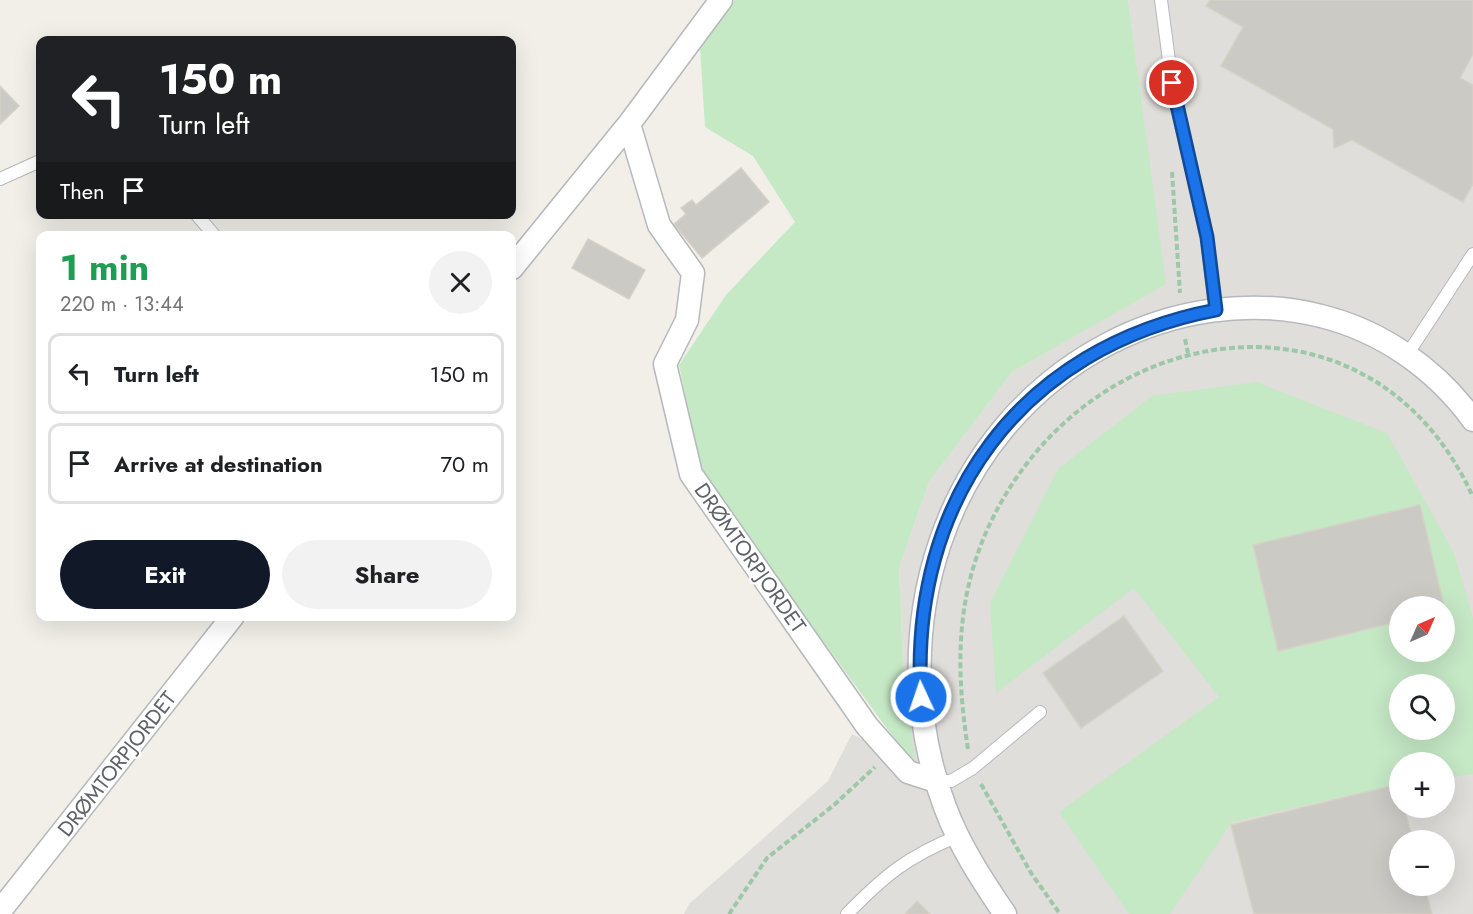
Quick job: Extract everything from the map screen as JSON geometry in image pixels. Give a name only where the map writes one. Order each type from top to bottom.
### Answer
[{"type":"street","points":[[516,263],[629,124],[721,0]]},
{"type":"street","name":"DRØMTORPJORDET","points":[[629,124],[659,225],[693,273],[687,320],[665,364],[691,474],[860,716],[908,772],[936,781]]},
{"type":"street","points":[[1005,914],[958,837],[936,781],[921,697],[920,642],[931,569],[954,507],[995,439],[1027,402],[1076,362],[1120,338],[1182,316],[1216,310],[1267,307],[1312,314],[1352,326],[1407,355],[1439,381],[1473,420]]},
{"type":"street","name":"DRØMTORPJORDET","points":[[0,911],[229,621]]},
{"type":"lane","points":[[1161,0],[1172,83],[1207,237],[1216,310]]},
{"type":"lane","points":[[0,179],[36,163]]},
{"type":"lane","points":[[200,219],[211,231]]},
{"type":"lane","points":[[1407,355],[1473,254]]},
{"type":"lane","points":[[936,781],[951,781],[973,768],[1040,712]]},
{"type":"lane","points":[[847,914],[884,877],[923,851],[958,837]]},
{"type":"path","points":[[1171,164],[1182,316],[1188,353]]},
{"type":"path","points":[[1060,914],[1021,857],[973,768],[961,704],[959,647],[961,623],[974,565],[1003,500],[1041,447],[1076,413],[1137,373],[1188,353],[1228,347],[1268,347],[1301,351],[1356,371],[1398,397],[1428,425],[1455,461],[1473,497]]},
{"type":"path","points":[[729,914],[766,858],[834,805],[890,753]]},
{"type":"shaded area","points":[[1128,0],[1473,0],[1473,914],[684,914],[689,904],[828,781],[852,734],[915,767],[903,662],[899,568],[929,482],[1012,372],[1165,284]]},
{"type":"green space","points":[[735,0],[1128,0],[1166,284],[1012,372],[929,482],[899,568],[903,662],[916,768],[754,547],[701,469],[679,365],[726,295],[795,222],[753,156],[705,127],[700,47]]},
{"type":"green space","points":[[1256,382],[1387,433],[1454,553],[1473,618],[1473,774],[1455,777],[1455,752],[1389,752],[1389,786],[1232,822],[1170,914],[1129,914],[1059,812],[1219,697],[1134,588],[996,693],[990,603],[1058,469],[1152,396]]},
{"type":"building","points":[[1210,0],[1473,0],[1473,54],[1460,78],[1473,85],[1473,184],[1463,202],[1352,140],[1334,148],[1333,129],[1221,66],[1243,27],[1206,6]]},
{"type":"building","points":[[0,86],[19,106],[0,124]]},
{"type":"building","points":[[741,168],[769,202],[702,258],[674,224],[686,214],[681,208],[692,200],[696,205]]},
{"type":"building","points":[[588,239],[645,270],[629,299],[572,268]]},
{"type":"building","points":[[1420,505],[1442,596],[1389,596],[1389,624],[1278,651],[1253,545]]},
{"type":"building","points":[[1124,616],[1163,671],[1081,728],[1043,673]]},
{"type":"building","points":[[1389,786],[1389,818],[1407,818],[1410,830],[1389,830],[1389,896],[1427,896],[1432,914],[1254,914],[1231,825]]},
{"type":"building","points":[[917,901],[930,914],[905,914]]},
{"type":"route","points":[[921,697],[922,615],[937,548],[954,507],[995,439],[1027,402],[1076,362],[1142,329],[1182,316],[1216,310],[1203,215],[1172,83]]}]
